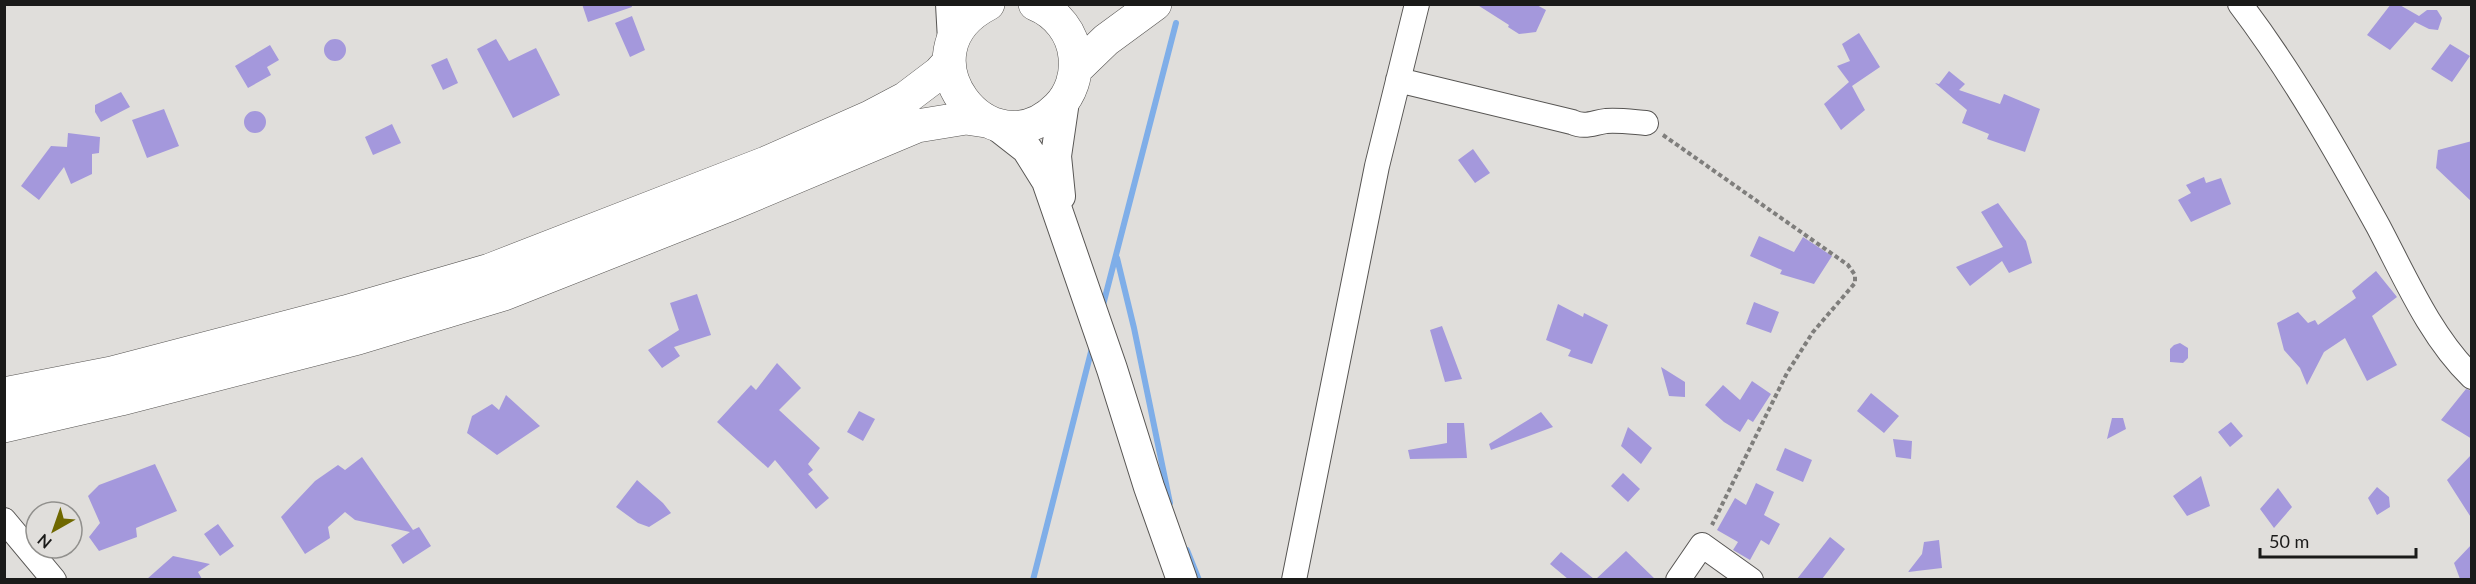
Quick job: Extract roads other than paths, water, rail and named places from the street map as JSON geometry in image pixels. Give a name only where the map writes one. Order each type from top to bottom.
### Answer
[{"type":"highway","points":[[4,394],[112,373],[345,312],[490,270],[766,163],[870,117],[906,98],[939,73],[967,18],[988,4]]},
{"type":"highway","points":[[4,426],[121,399],[346,341],[504,294],[729,205],[917,126],[966,118],[1014,127],[1033,124],[1050,115],[1064,101],[1072,86],[1076,69],[1074,47],[1064,27],[1054,16],[1035,4]]},
{"type":"highway","points":[[1076,69],[1106,40],[1155,4]]},
{"type":"highway","points":[[951,51],[951,80],[959,97],[970,111],[990,123]]},
{"type":"street","points":[[951,4],[951,51]]},
{"type":"street","points":[[1294,579],[1377,166],[1417,4]]},
{"type":"street","points":[[2240,4],[2260,31],[2337,152],[2429,321],[2472,377]]},
{"type":"street","points":[[1398,80],[1579,125],[1588,126],[1606,121],[1646,123]]},
{"type":"street","points":[[1064,101],[1056,156],[1064,224]]},
{"type":"street","points":[[990,123],[1027,149],[1047,181],[1064,224],[1149,487],[1182,579]]},
{"type":"street","points":[[4,520],[54,579]]},
{"type":"street","points":[[1678,579],[1702,545],[1751,579]]},
{"type":"waterway","points":[[1102,309],[1176,23]]},
{"type":"waterway","points":[[1117,258],[1134,328],[1170,503]]},
{"type":"waterway","points":[[1033,580],[1092,348]]},
{"type":"waterway","points":[[1187,550],[1199,580]]}]
